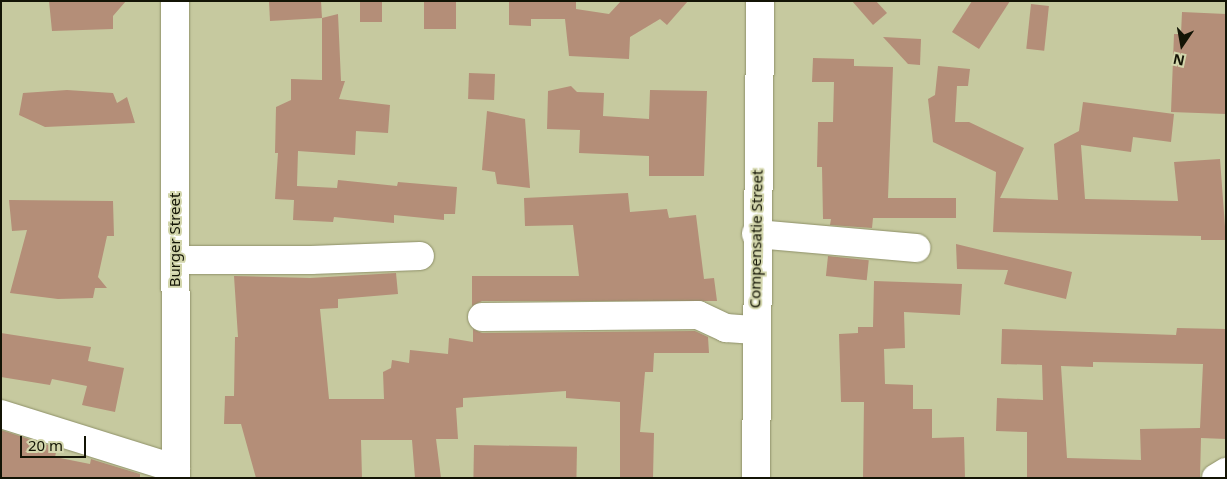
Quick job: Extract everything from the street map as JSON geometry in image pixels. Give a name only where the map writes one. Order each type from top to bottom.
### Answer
[{"type":"street","name":"Burger Street","points":[[175,1],[176,473]]},
{"type":"street","name":"Compensatie Street","points":[[756,478],[756,234],[760,1]]},
{"type":"street","points":[[756,234],[916,248]]},
{"type":"street","points":[[175,260],[311,260],[420,256]]},
{"type":"street","points":[[482,317],[698,315],[726,328],[756,330]]},
{"type":"street","points":[[1,414],[176,473]]},
{"type":"street","points":[[1216,478],[1226,472]]},
{"type":"building","points":[[49,1],[126,1],[113,16],[113,29],[52,31]]},
{"type":"building","points":[[269,1],[321,1],[322,18],[270,21]]},
{"type":"building","points":[[360,1],[382,1],[382,22],[360,22]]},
{"type":"building","points":[[424,1],[456,1],[456,29],[424,29]]},
{"type":"building","points":[[509,1],[576,1],[576,9],[609,14],[621,1],[688,1],[667,25],[660,19],[630,37],[629,59],[569,56],[565,19],[531,19],[531,26],[509,25]]},
{"type":"building","points":[[852,1],[876,1],[887,13],[873,25]]},
{"type":"building","points":[[972,1],[1010,1],[979,49],[952,32]]},
{"type":"building","points":[[1031,4],[1049,6],[1044,51],[1026,49]]},
{"type":"building","points":[[1182,12],[1226,14],[1226,114],[1171,112],[1174,34],[1181,34]]},
{"type":"building","points":[[338,14],[341,81],[345,81],[339,99],[390,105],[388,133],[356,131],[355,155],[298,151],[297,186],[337,188],[338,180],[397,186],[398,182],[457,187],[455,214],[444,214],[444,220],[394,215],[394,223],[334,217],[333,222],[293,220],[294,200],[275,199],[278,153],[275,153],[276,107],[291,100],[291,79],[322,80],[322,18]]},
{"type":"building","points":[[883,37],[921,39],[920,65],[908,64]]},
{"type":"building","points":[[813,58],[854,59],[854,66],[893,67],[888,198],[956,198],[956,218],[873,218],[872,228],[830,225],[831,219],[823,219],[822,167],[817,167],[818,122],[833,122],[834,82],[812,82]]},
{"type":"building","points":[[938,66],[970,69],[968,86],[957,86],[955,122],[969,122],[1024,148],[1000,198],[1058,200],[1054,144],[1079,131],[1083,102],[1174,114],[1171,142],[1133,137],[1131,152],[1081,145],[1085,199],[1178,201],[1174,162],[1220,159],[1226,240],[1201,240],[1201,236],[993,232],[996,172],[933,142],[928,99],[935,95]]},
{"type":"building","points":[[469,73],[495,74],[494,100],[468,99]]},
{"type":"building","points":[[571,86],[577,92],[604,93],[603,116],[649,119],[650,90],[707,91],[704,176],[649,176],[649,156],[579,153],[580,130],[547,129],[548,91]]},
{"type":"building","points":[[67,90],[113,93],[117,103],[127,97],[135,123],[45,127],[19,115],[23,93]]},
{"type":"building","points":[[487,111],[525,119],[530,188],[497,184],[495,172],[482,170]]},
{"type":"building","points":[[628,193],[630,212],[667,209],[669,218],[696,215],[704,279],[714,278],[717,301],[482,301],[472,306],[472,276],[579,276],[573,225],[525,226],[524,198]]},
{"type":"building","points":[[9,200],[113,201],[114,236],[107,236],[98,277],[107,288],[95,288],[93,298],[58,299],[10,293],[27,230],[12,231]]},
{"type":"building","points":[[956,244],[1072,272],[1066,299],[1004,284],[1008,270],[957,269]]},
{"type":"building","points":[[828,256],[869,260],[867,280],[826,276]]},
{"type":"building","points":[[396,273],[398,294],[338,299],[338,308],[320,309],[329,399],[384,399],[383,372],[391,368],[392,360],[409,363],[410,350],[448,354],[449,338],[473,342],[473,329],[482,333],[695,331],[708,337],[709,353],[654,353],[653,372],[645,372],[640,432],[654,433],[653,478],[620,478],[620,402],[566,398],[566,391],[463,398],[463,407],[456,408],[458,439],[436,439],[441,478],[415,478],[412,440],[361,440],[362,478],[256,478],[241,424],[224,424],[225,396],[234,396],[235,337],[238,337],[234,276],[310,278]]},
{"type":"building","points":[[874,281],[962,284],[960,315],[904,312],[905,348],[884,349],[885,384],[913,385],[913,409],[932,409],[932,438],[964,437],[965,478],[863,478],[864,402],[841,402],[839,334],[858,333],[858,327],[873,327]]},
{"type":"building","points":[[1177,328],[1226,329],[1226,439],[1201,438],[1200,478],[1027,478],[1027,432],[996,431],[997,398],[1043,400],[1042,365],[1001,364],[1002,329],[1176,335]],"holes":[[[1093,362],[1203,364],[1200,428],[1140,429],[1141,460],[1067,458],[1061,366],[1093,367]]]},
{"type":"building","points":[[1,333],[91,347],[88,361],[124,368],[115,412],[82,405],[87,386],[52,379],[50,385],[1,377]]},
{"type":"building","points":[[1,430],[57,448],[55,457],[90,464],[91,459],[140,474],[140,478],[1,478]]},
{"type":"building","points":[[474,445],[577,447],[576,478],[473,478]]}]
